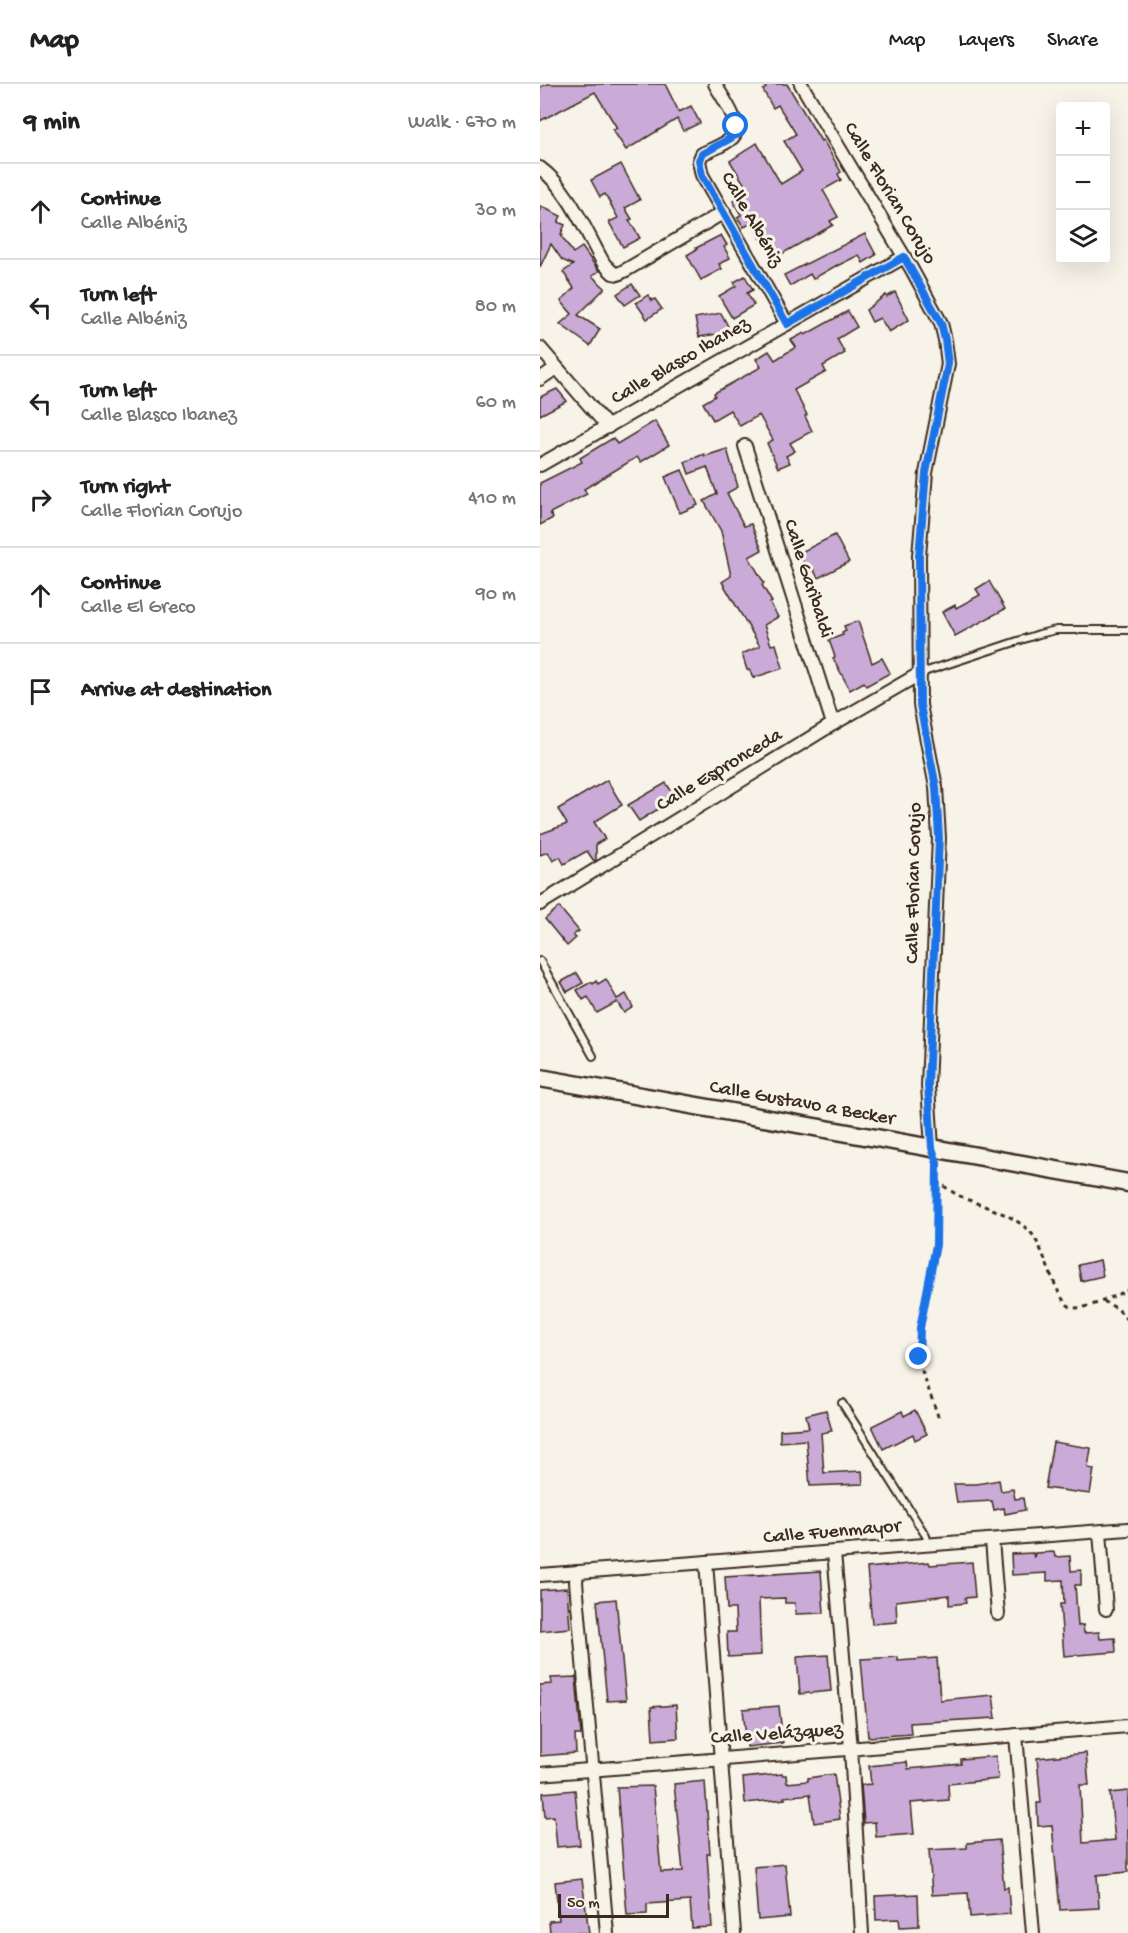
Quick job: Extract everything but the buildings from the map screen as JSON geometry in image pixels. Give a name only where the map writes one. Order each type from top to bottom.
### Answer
[{"type":"street","name":"Calle Albéniz","points":[[715,84],[735,120],[736,132],[731,138],[702,154],[699,166],[787,324]]},
{"type":"street","name":"Calle Florian Corujo","points":[[801,84],[941,323],[948,364],[926,473],[921,517],[918,593],[920,705],[936,787],[939,838],[928,1086],[932,1148]]},
{"type":"street","points":[[540,168],[552,176],[562,188],[604,264],[613,273],[618,274],[626,270],[724,212]]},
{"type":"street","name":"Calle Blasco Ibanez","points":[[540,465],[904,257]]},
{"type":"street","points":[[540,348],[608,427]]},
{"type":"street","points":[[540,379],[556,368]]},
{"type":"street","name":"Calle Garibaldi","points":[[745,446],[833,724]]},
{"type":"street","name":"Calle Espronceda","points":[[540,904],[833,724],[921,673]]},
{"type":"street","name":"Calle Gustavo a Becker","points":[[540,1078],[1128,1183]]},
{"type":"street","name":"Calle Fuenmayor","points":[[540,1575],[1128,1529]]},
{"type":"street","points":[[1100,1532],[1106,1609]]},
{"type":"street","points":[[992,1540],[998,1614]]},
{"type":"street","points":[[834,1552],[851,1749],[862,1933]]},
{"type":"street","points":[[706,1562],[734,1933]]},
{"type":"street","points":[[577,1572],[576,1582],[607,1933]]},
{"type":"street","name":"Calle Velázquez","points":[[540,1774],[1128,1726]]},
{"type":"street","points":[[1016,1735],[1033,1933]]},
{"type":"lane","points":[[921,673],[1056,630],[1128,630]]},
{"type":"lane","points":[[540,961],[592,1056]]},
{"type":"lane","points":[[842,1403],[926,1536],[928,1544]]},
{"type":"path","points":[[932,1148],[937,1163],[936,1245],[919,1342],[922,1371],[939,1419]]},
{"type":"path","points":[[937,1180],[948,1191],[1015,1218],[1032,1235],[1042,1250],[1056,1288],[1065,1303],[1072,1308],[1084,1308],[1128,1290]]},
{"type":"path","points":[[1101,1301],[1118,1309],[1128,1321]]},
{"type":"route","points":[[736,126],[735,135],[702,154],[699,166],[787,324],[904,257],[941,323],[945,340],[948,364],[926,473],[921,517],[918,593],[920,705],[936,787],[939,838],[939,881],[928,1086],[932,1148],[937,1163],[936,1245],[920,1328],[919,1357]]}]
